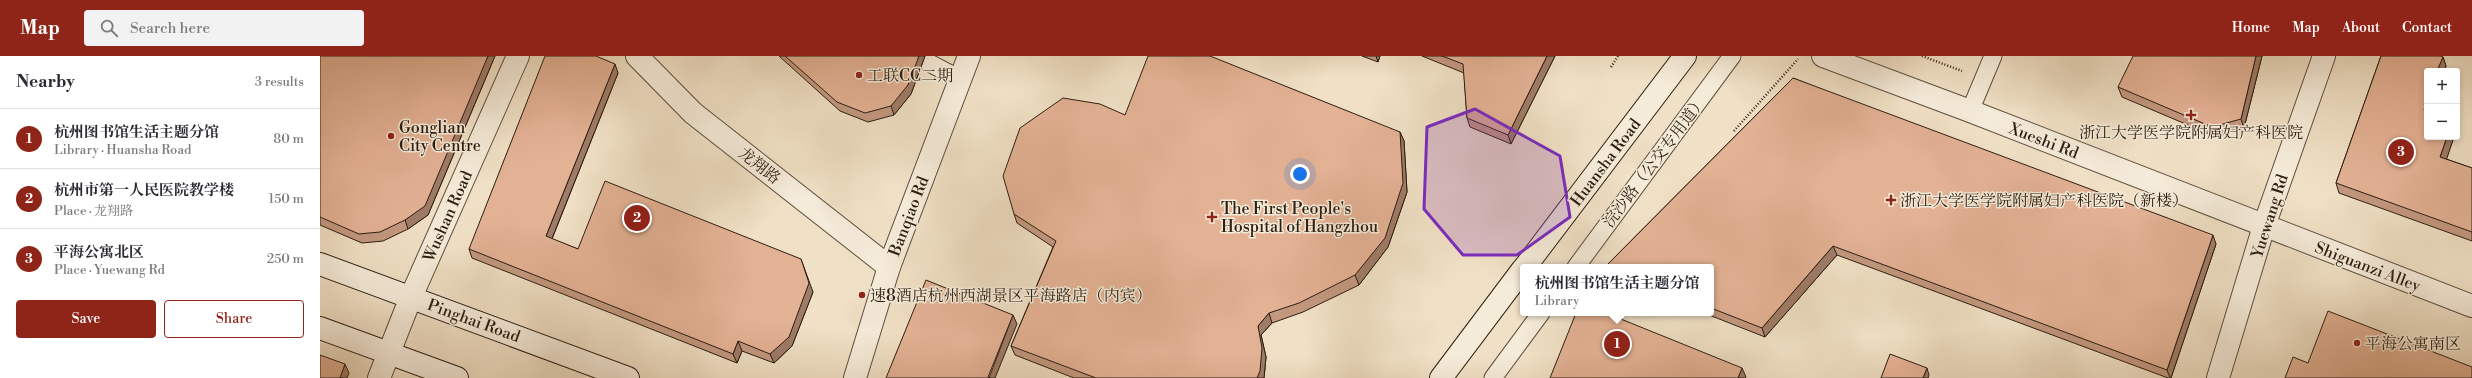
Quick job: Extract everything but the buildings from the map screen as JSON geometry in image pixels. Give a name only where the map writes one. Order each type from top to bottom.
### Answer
[{"type":"street","name":"Wushan Road","points":[[379,378],[412,297],[518,56]]},
{"type":"street","name":"龙翔路","points":[[637,56],[693,114],[889,267]]},
{"type":"street","name":"Banqiao Rd","points":[[854,378],[889,267],[969,56]]},
{"type":"street","name":"Huansha Road","points":[[1527,264],[1685,56]]},
{"type":"street","name":"Xueshi Rd","points":[[1823,56],[1970,111],[2264,226]]},
{"type":"street","name":"Yuewang Rd","points":[[2218,378],[2264,226],[2324,56]]},
{"type":"street","name":"Shiguanzi Alley","points":[[2264,226],[2472,306]]},
{"type":"street","name":"Pinghai Road","points":[[320,264],[628,378]]},
{"type":"street","points":[[1441,378],[1520,273]]},
{"type":"street","points":[[320,328],[457,378]]},
{"type":"lane","points":[[916,56],[960,79]]},
{"type":"lane","name":"浣沙路（公交专用道）","points":[[1578,264],[1732,56]]},
{"type":"lane","points":[[1970,111],[1993,56]]},
{"type":"lane","points":[[1493,378],[1539,316]]},
{"type":"path","points":[[1611,67],[1618,56]]},
{"type":"path","points":[[1734,130],[1800,56]]},
{"type":"highlighted area","points":[[1475,109],[1560,156],[1570,217],[1517,255],[1463,255],[1424,209],[1427,127]]},
{"type":"place","name":"工联CC二期","points":[[859,75]]},
{"type":"place","name":"浙江大学医学院附属妇产科医院","points":[[2191,115]]},
{"type":"place","name":"Gonglian City Centre","points":[[391,136]]},
{"type":"place","name":"平海公寓北区","points":[[2401,152]]},
{"type":"place","name":"浙江大学医学院附属妇产科医院（新楼）","points":[[1891,200]]},
{"type":"place","name":"The First People's Hospital of Hangzhou","points":[[1212,217]]},
{"type":"place","name":"杭州市第一人民医院教学楼","points":[[637,218]]},
{"type":"place","name":"速8酒店杭州西湖景区平海路店（内宾）","points":[[862,295]]},
{"type":"place","name":"平海公寓南区","points":[[2357,343]]},
{"type":"place","name":"杭州图书馆生活主题分馆","points":[[1617,344]]}]
